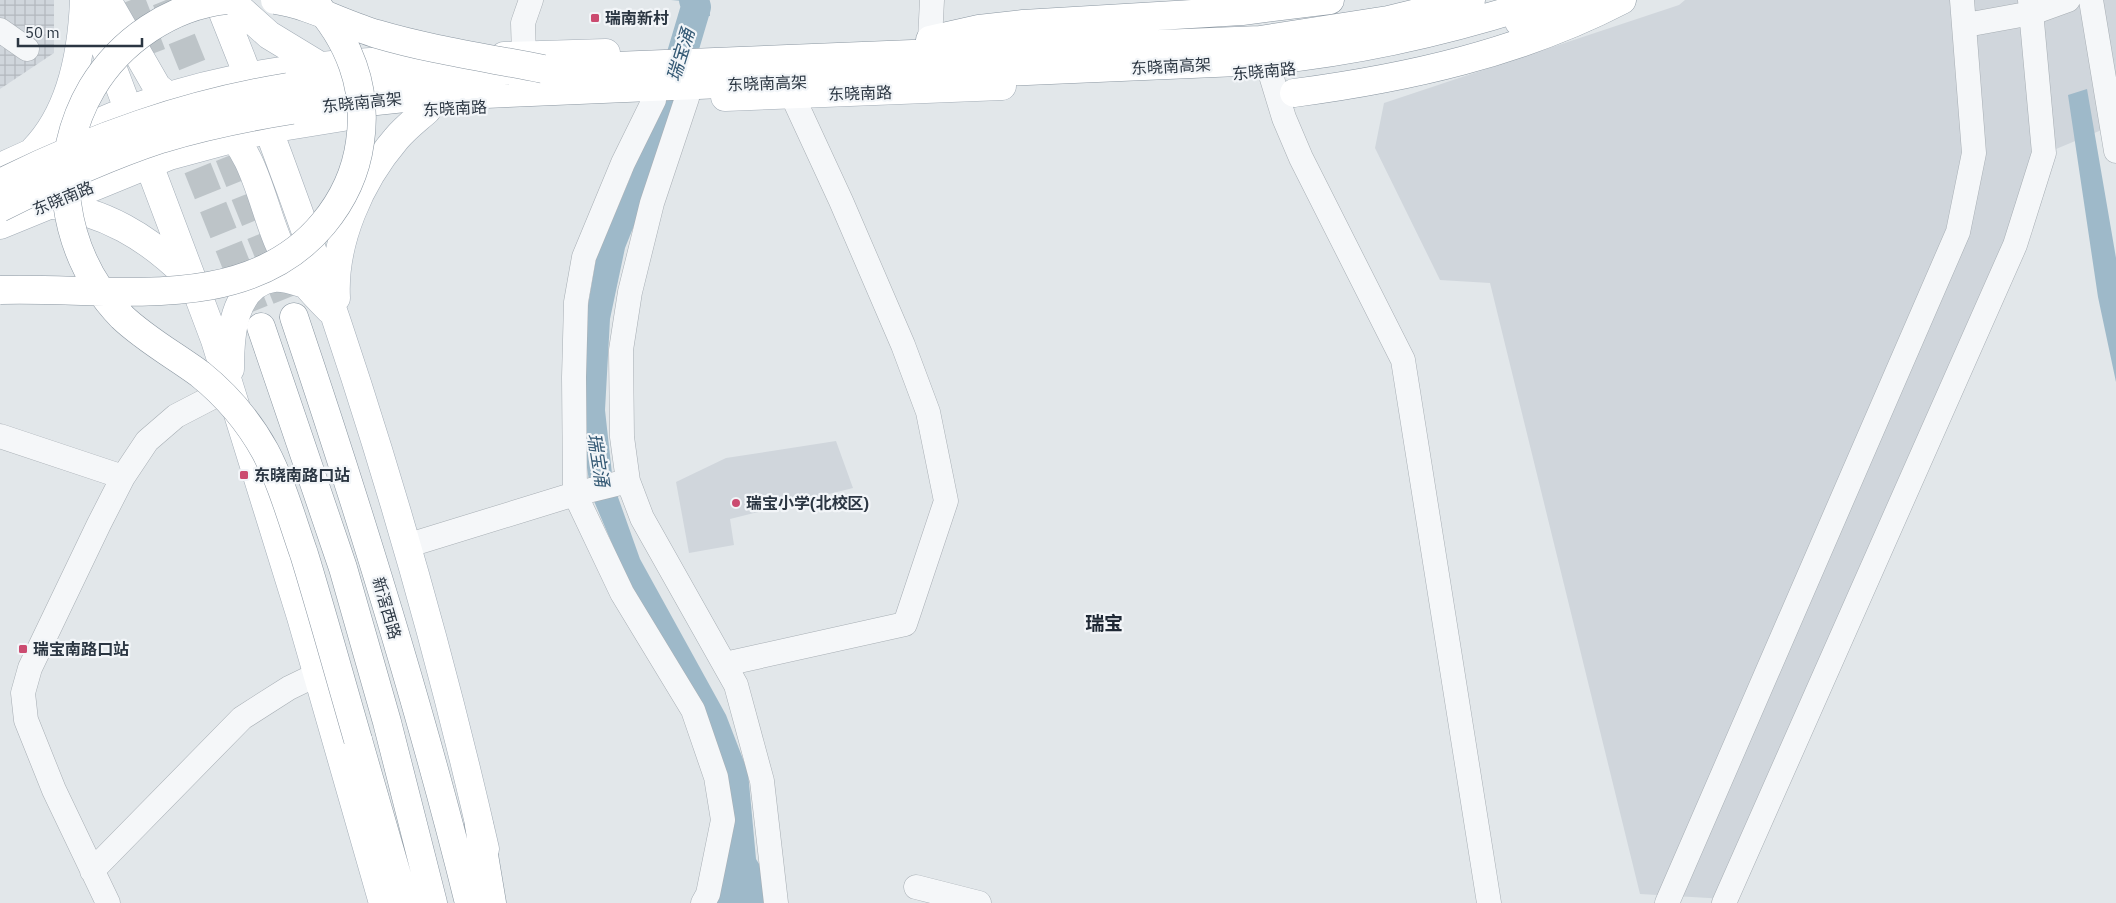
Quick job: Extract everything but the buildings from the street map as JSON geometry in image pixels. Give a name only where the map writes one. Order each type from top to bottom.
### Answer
[{"type":"main road","points":[[85,0],[129,110],[147,164],[193,282],[230,388],[318,674],[383,903]]},
{"type":"main road","points":[[32,153],[55,124],[70,85],[78,52],[85,0]]},
{"type":"main road","points":[[107,0],[140,60],[157,87],[168,97],[177,104],[209,119],[269,129]]},
{"type":"main road","points":[[218,0],[269,129],[338,319],[438,659],[497,903]]},
{"type":"main road","points":[[320,66],[269,35],[228,0],[193,7],[150,28],[126,46],[96,82],[78,116],[71,141],[66,194],[75,243],[108,302],[141,332],[219,390],[252,429],[266,453],[293,522],[405,903]]},
{"type":"main road","points":[[275,0],[304,7],[356,28],[401,41],[533,62]]},
{"type":"main road","points":[[0,290],[120,291],[201,287],[245,276],[270,265],[300,246],[318,230],[343,195],[352,176],[358,155],[362,108],[353,64],[346,46],[335,28],[312,0]]},
{"type":"main road","points":[[930,40],[979,28],[1260,10],[1330,0]]},
{"type":"main road","points":[[0,168],[94,124],[168,97],[249,76],[320,66],[383,60],[533,62],[930,40],[1080,36],[1270,26],[1316,20],[1417,0]]},
{"type":"main road","name":"东晓南高架","points":[[0,183],[87,143],[142,122],[226,98],[346,79],[533,62],[1260,40],[1379,22],[1471,0]]},
{"type":"main road","name":"东晓南高架","points":[[0,208],[107,159],[146,144],[226,122],[301,108],[433,96],[1262,61],[1334,52],[1419,35],[1486,19],[1544,0]]},
{"type":"main road","name":"东晓南路","points":[[0,225],[147,164],[269,129],[344,116],[427,110],[1270,72],[1421,48],[1486,32],[1579,0]]},
{"type":"main road","points":[[1294,93],[1380,80],[1464,61],[1541,35],[1622,0]]},
{"type":"main road","points":[[129,110],[184,116],[222,127],[233,138],[247,159],[280,245],[294,270],[338,319]]},
{"type":"main road","points":[[338,319],[336,264],[346,227],[377,165],[396,138],[427,110]]},
{"type":"main road","points":[[32,153],[42,157],[51,173],[54,188],[48,204],[97,214],[129,230],[156,247],[193,282]]},
{"type":"main road","points":[[230,388],[233,324],[246,296],[256,286],[273,278],[284,278],[305,284]]},
{"type":"main road","name":"新滘西路","points":[[294,317],[380,584],[447,816],[468,900]]},
{"type":"main road","name":"新滘西路","points":[[261,327],[346,577],[387,722],[433,903]]},
{"type":"main road","points":[[479,825],[492,903]]},
{"type":"street","points":[[531,0],[523,24],[533,62]]},
{"type":"street","points":[[930,40],[932,0]]},
{"type":"street","points":[[1667,903],[1958,232],[1974,154],[1966,25],[1962,0]]},
{"type":"street","points":[[1966,25],[2031,6],[2068,0]]},
{"type":"street","points":[[2091,0],[2116,151]]},
{"type":"street","points":[[1724,903],[2015,244],[2044,154],[2031,6]]},
{"type":"street","points":[[0,30],[27,49]]},
{"type":"street","points":[[1270,72],[1284,118],[1301,158],[1403,360],[1489,903]]},
{"type":"street","points":[[724,664],[905,624],[946,501],[928,412],[903,345],[841,200],[792,95]]},
{"type":"street","points":[[687,98],[652,203],[630,292],[621,350],[622,437],[628,481],[642,518],[736,685],[762,781],[776,903]]},
{"type":"street","points":[[654,100],[622,163],[584,257],[576,302],[574,377],[576,494],[622,592],[694,710],[716,777],[723,820],[708,894],[703,903]]},
{"type":"street","points":[[101,901],[92,871],[36,749],[26,720],[23,692],[30,668],[123,476],[147,441],[176,416],[230,388]]},
{"type":"street","points":[[0,436],[123,476]]},
{"type":"street","points":[[406,546],[576,494],[628,481]]},
{"type":"street","points":[[92,871],[242,718],[289,688],[318,674]]},
{"type":"street","points":[[916,887],[979,903]]},
{"type":"shaded area","points":[[0,0],[54,0],[54,53],[0,89]]},
{"type":"shaded area","points":[[1685,0],[2116,0],[2116,124],[2044,154],[1726,899],[1640,894],[1490,283],[1440,280],[1375,148],[1384,103],[1679,5]]},
{"type":"shaded area","name":"瑞宝小学(北校区)","points":[[836,441],[853,488],[730,519],[734,545],[689,553],[676,482],[726,458]]},
{"type":"water","points":[[671,0],[709,0],[710,16],[684,18],[683,1]]},
{"type":"water","points":[[2087,89],[2116,258],[2116,382],[2098,297],[2068,95]]},
{"type":"water","points":[[651,128],[673,129],[625,248],[610,319],[605,410],[613,483],[640,559],[726,715],[748,772],[756,859],[769,880],[769,903],[711,903],[728,818],[591,494],[579,414],[580,352],[596,259]]},
{"type":"waterway","name":"瑞宝涌","points":[[644,166],[657,138],[696,7],[694,0]]},
{"type":"tunnel","points":[[131,0],[152,54]]},
{"type":"tunnel","points":[[166,0],[294,317]]},
{"type":"tunnel","points":[[182,129],[261,327]]},
{"type":"place","name":"瑞南新村","points":[[595,18]]},
{"type":"place","name":"东晓南路口站","points":[[244,475]]},
{"type":"place","name":"瑞宝小学(北校区)","points":[[736,503]]},
{"type":"place","name":"瑞宝南路口站","points":[[23,649]]},
{"type":"district","name":"瑞宝","points":[[1104,623]]}]
